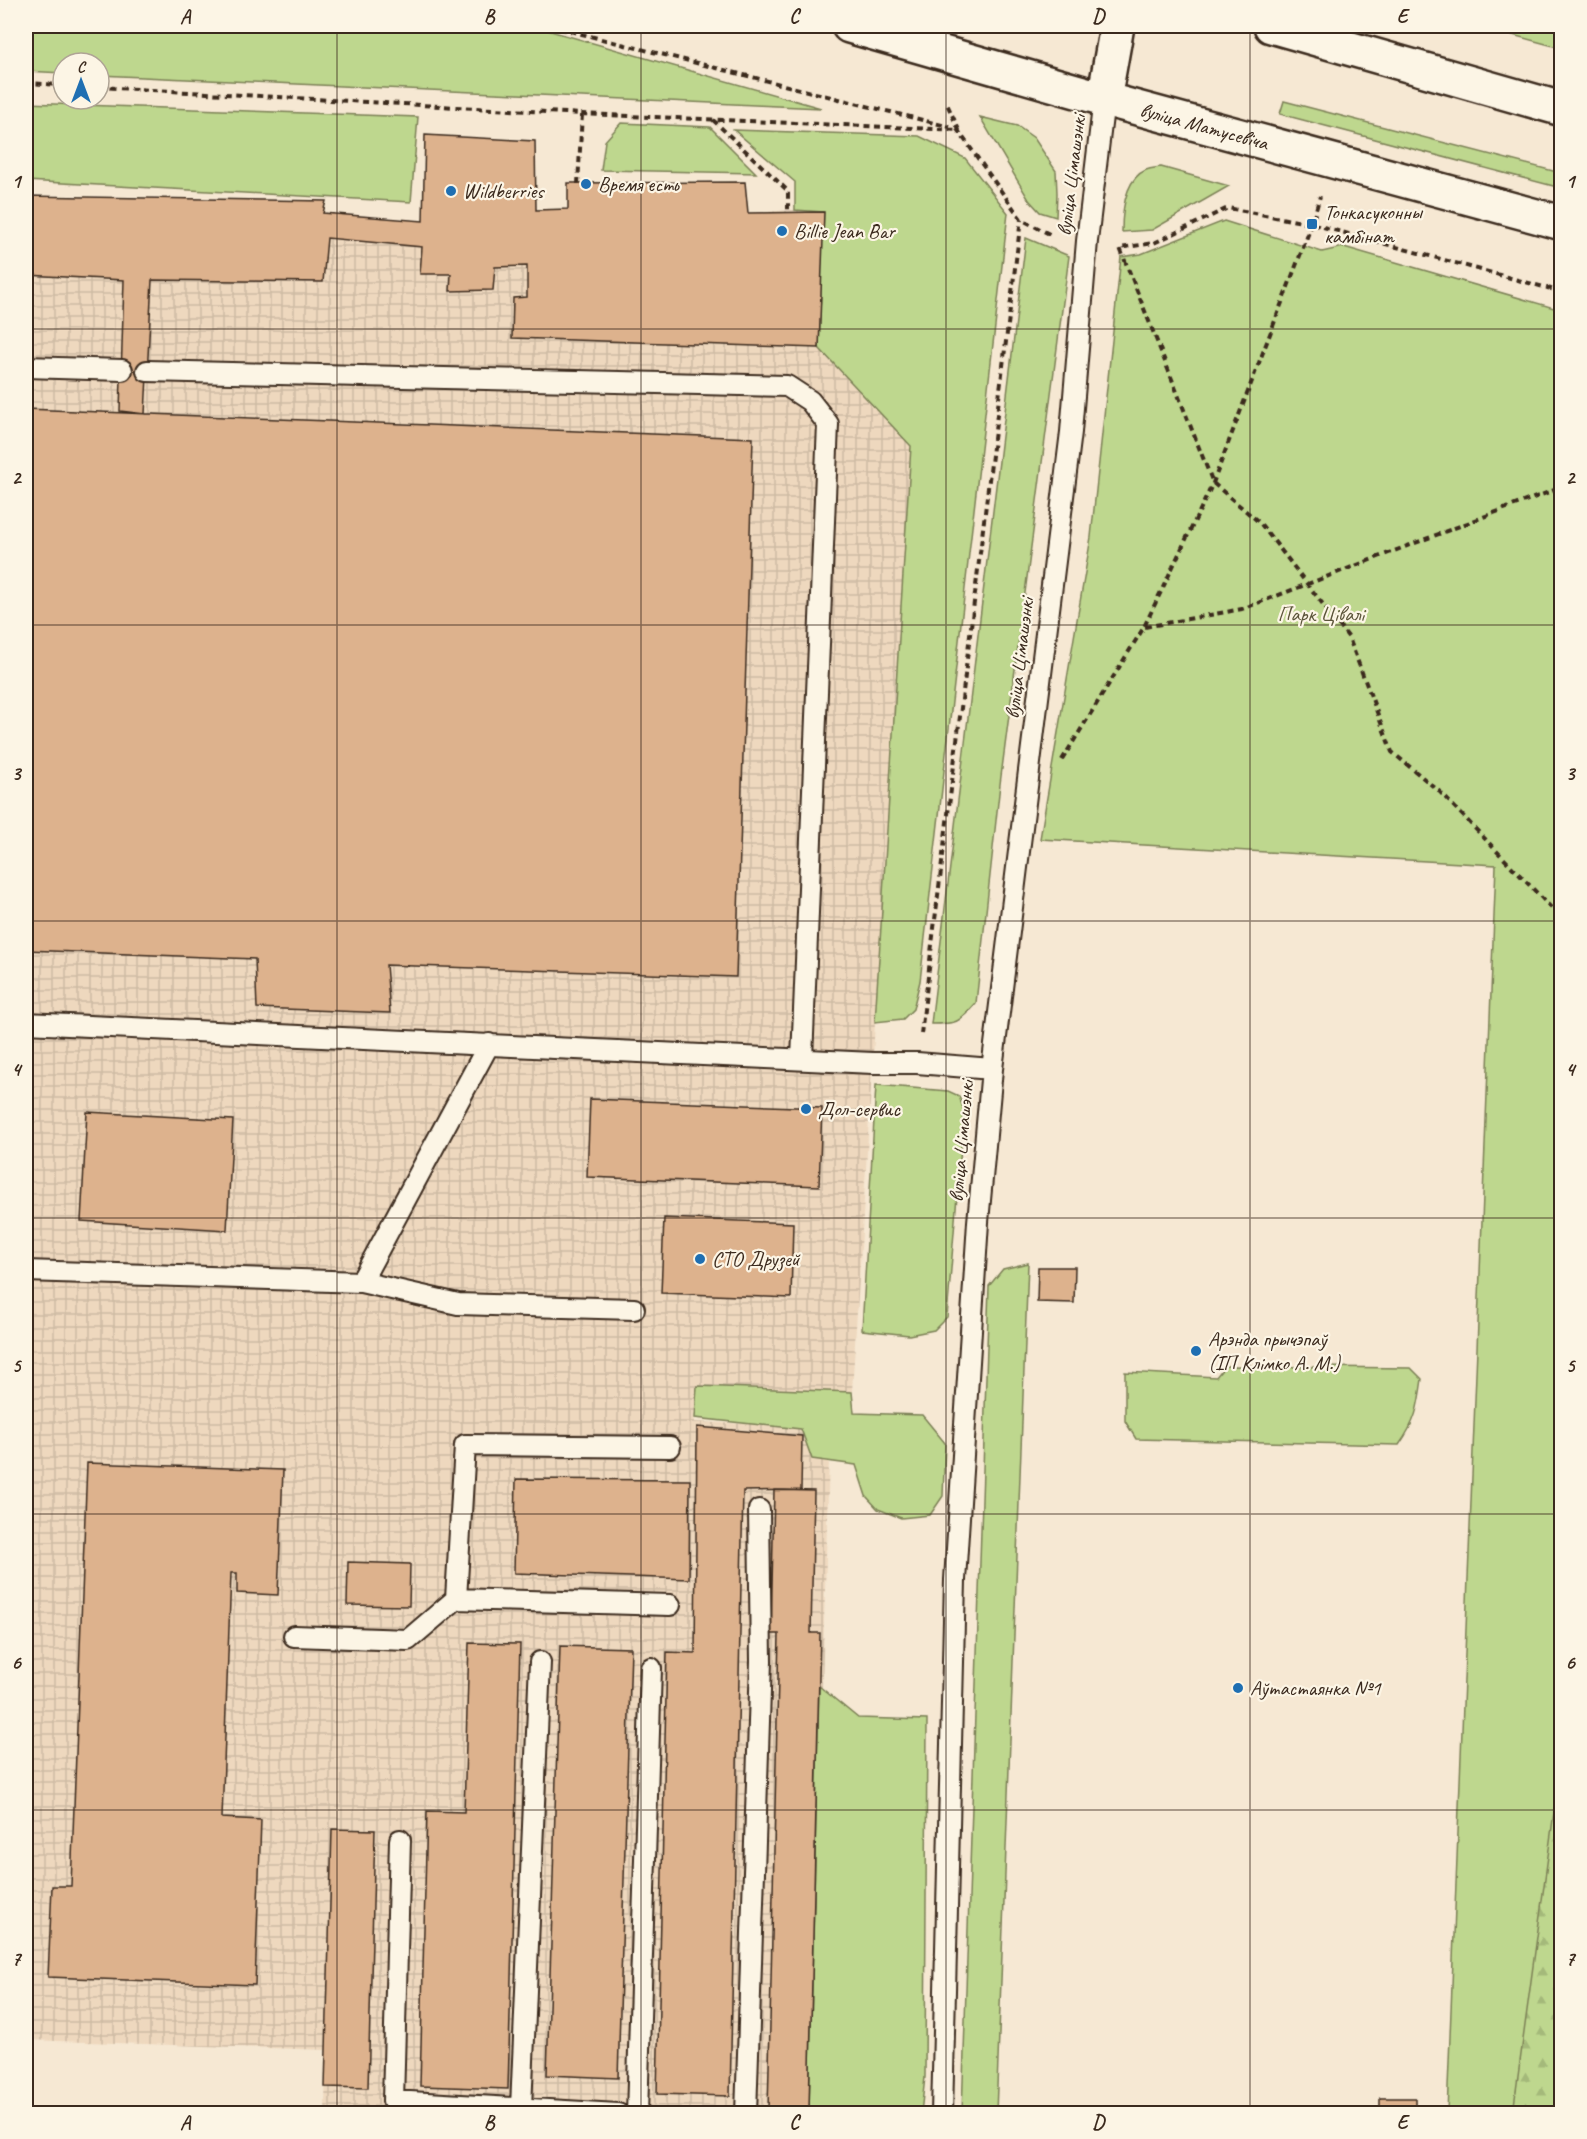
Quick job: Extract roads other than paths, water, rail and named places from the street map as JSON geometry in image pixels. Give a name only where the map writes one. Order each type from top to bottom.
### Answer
[{"type":"main road","name":"вуліца Матусевіча","points":[[849,26],[1104,99],[1562,223]]},
{"type":"main road","points":[[1104,99],[1117,26]]},
{"type":"main road","points":[[1271,26],[1562,108]]},
{"type":"lane","name":"вуліца Цімашэнкі","points":[[942,2114],[955,1581],[978,1222],[992,1069],[1071,432],[1087,241],[1104,99]]},
{"type":"lane","points":[[26,368],[122,370]]},
{"type":"lane","points":[[147,371],[787,386],[810,401],[828,424],[802,1059]]},
{"type":"lane","points":[[26,1023],[873,1063],[917,1063],[992,1069]]},
{"type":"lane","points":[[361,1282],[489,1044]]},
{"type":"lane","points":[[26,1271],[361,1282],[458,1304],[634,1309]]},
{"type":"lane","points":[[456,1599],[465,1445],[670,1447]]},
{"type":"lane","points":[[746,2114],[761,1661],[759,1510]]},
{"type":"lane","points":[[294,1636],[408,1640],[456,1599],[670,1605]]},
{"type":"lane","points":[[521,2108],[540,1662]]},
{"type":"lane","points":[[637,2114],[651,1668]]},
{"type":"lane","points":[[400,1840],[393,2101],[618,2114]]},
{"type":"place","name":"Время есть","points":[[586,184]]},
{"type":"place","name":"Wildberries","points":[[451,191]]},
{"type":"place","name":"Тонкасуконны камбінат","points":[[1312,224]]},
{"type":"place","name":"Billie Jean Bar","points":[[782,231]]},
{"type":"place","name":"Дол-сервис","points":[[806,1109]]},
{"type":"place","name":"СТО Друзей","points":[[700,1259]]},
{"type":"place","name":"Арэнда прычэпаў (ІП Клімко А. М.)","points":[[1196,1351]]},
{"type":"place","name":"Аўтастаянка №1","points":[[1238,1688]]},
{"type":"park label","name":"Парк Цівалі","points":[[1321,614]]}]
